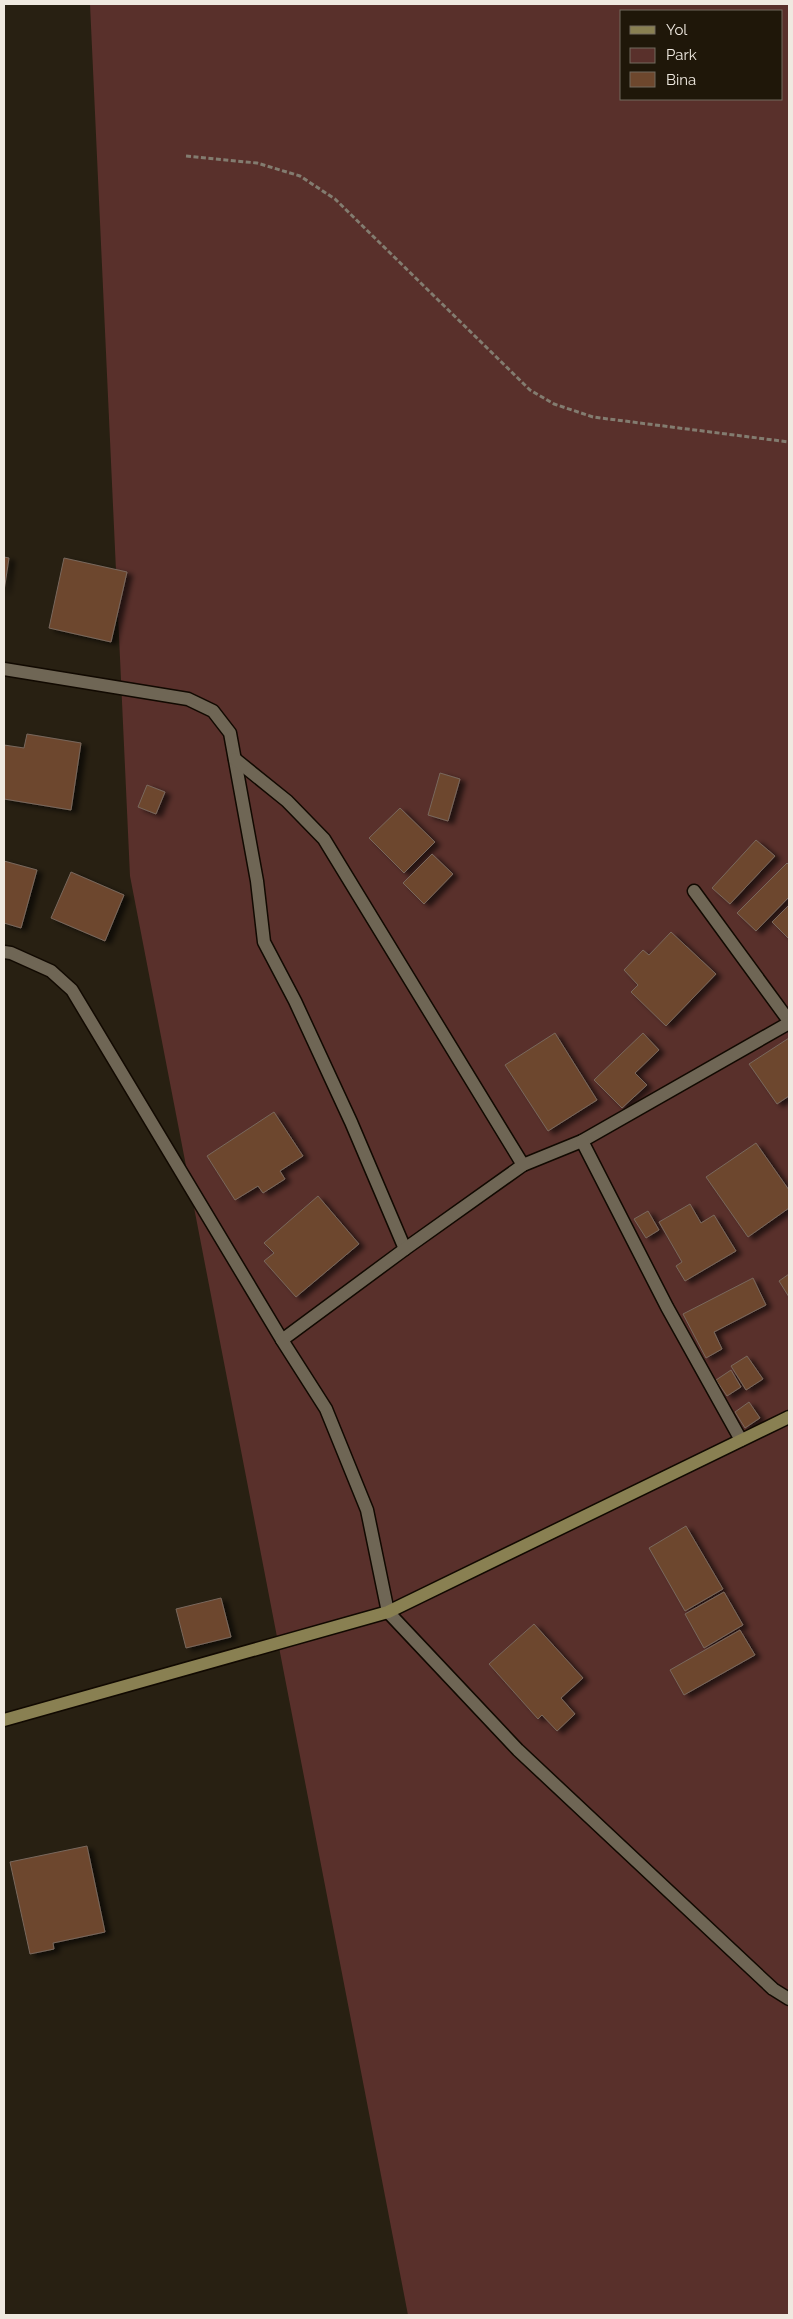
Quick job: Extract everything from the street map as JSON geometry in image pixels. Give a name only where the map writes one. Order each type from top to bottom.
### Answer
[{"type":"street","points":[[4,669],[188,699],[213,711],[230,732],[257,881],[264,942],[295,1001],[351,1122],[405,1249]]},
{"type":"street","points":[[235,759],[288,802],[324,839],[523,1165]]},
{"type":"street","points":[[282,1340],[523,1165],[582,1141],[789,1022],[694,891]]},
{"type":"street","points":[[4,952],[11,953],[51,971],[72,990],[282,1340],[326,1409],[367,1510],[388,1612],[518,1750],[774,1989],[789,1999]]},
{"type":"street","points":[[582,1141],[666,1307],[741,1440]]},
{"type":"street","points":[[4,1720],[388,1612],[789,1417]]},
{"type":"path","points":[[186,156],[266,166],[300,176],[334,199],[530,390],[554,404],[593,417],[789,442]]},
{"type":"green space","points":[[90,4],[789,4],[789,2315],[408,2315],[130,876]]},
{"type":"building","points":[[4,557],[9,558],[4,591]]},
{"type":"building","points":[[64,558],[127,572],[111,642],[49,628]]},
{"type":"building","points":[[27,734],[81,743],[71,810],[4,799],[4,745],[24,748]]},
{"type":"building","points":[[440,773],[460,779],[448,821],[428,815]]},
{"type":"building","points":[[147,785],[165,792],[156,814],[138,807]]},
{"type":"building","points":[[400,808],[435,842],[404,873],[369,838]]},
{"type":"building","points":[[756,840],[775,856],[730,904],[712,888]]},
{"type":"building","points":[[432,854],[453,874],[424,904],[403,883]]},
{"type":"building","points":[[4,861],[37,870],[21,928],[4,923]]},
{"type":"building","points":[[787,863],[789,865],[789,897],[756,931],[737,913]]},
{"type":"building","points":[[71,872],[124,895],[105,941],[51,918]]},
{"type":"building","points":[[789,905],[789,939],[772,922]]},
{"type":"building","points":[[671,932],[716,974],[666,1026],[631,992],[638,985],[624,970],[643,950],[649,955]]},
{"type":"building","points":[[555,1033],[597,1100],[548,1131],[505,1065]]},
{"type":"building","points":[[643,1033],[659,1050],[635,1073],[647,1085],[622,1108],[594,1080]]},
{"type":"building","points":[[789,1038],[789,1096],[777,1104],[749,1064]]},
{"type":"building","points":[[274,1112],[303,1156],[280,1171],[285,1179],[263,1193],[258,1186],[235,1200],[207,1156]]},
{"type":"building","points":[[756,1143],[789,1190],[789,1208],[748,1237],[706,1177]]},
{"type":"building","points":[[318,1196],[359,1244],[296,1297],[264,1261],[274,1253],[264,1243]]},
{"type":"building","points":[[690,1204],[701,1223],[714,1215],[736,1251],[685,1281],[676,1266],[682,1262],[659,1222]]},
{"type":"building","points":[[648,1211],[659,1230],[646,1238],[634,1219]]},
{"type":"building","points":[[789,1274],[789,1297],[779,1281]]},
{"type":"building","points":[[753,1278],[766,1305],[714,1332],[722,1349],[706,1358],[683,1314]]},
{"type":"building","points":[[747,1356],[763,1379],[746,1390],[731,1366]]},
{"type":"building","points":[[731,1370],[741,1387],[727,1396],[716,1380]]},
{"type":"building","points":[[749,1402],[760,1418],[745,1428],[735,1412]]},
{"type":"building","points":[[686,1526],[723,1589],[685,1611],[649,1548]]},
{"type":"building","points":[[724,1592],[743,1625],[704,1648],[685,1614]]},
{"type":"building","points":[[221,1598],[231,1637],[186,1648],[176,1609]]},
{"type":"building","points":[[534,1624],[583,1678],[561,1698],[575,1714],[557,1731],[542,1715],[538,1719],[489,1664]]},
{"type":"building","points":[[740,1630],[755,1655],[684,1695],[670,1670]]},
{"type":"building","points":[[87,1846],[105,1932],[53,1943],[54,1949],[30,1954],[10,1862]]}]
